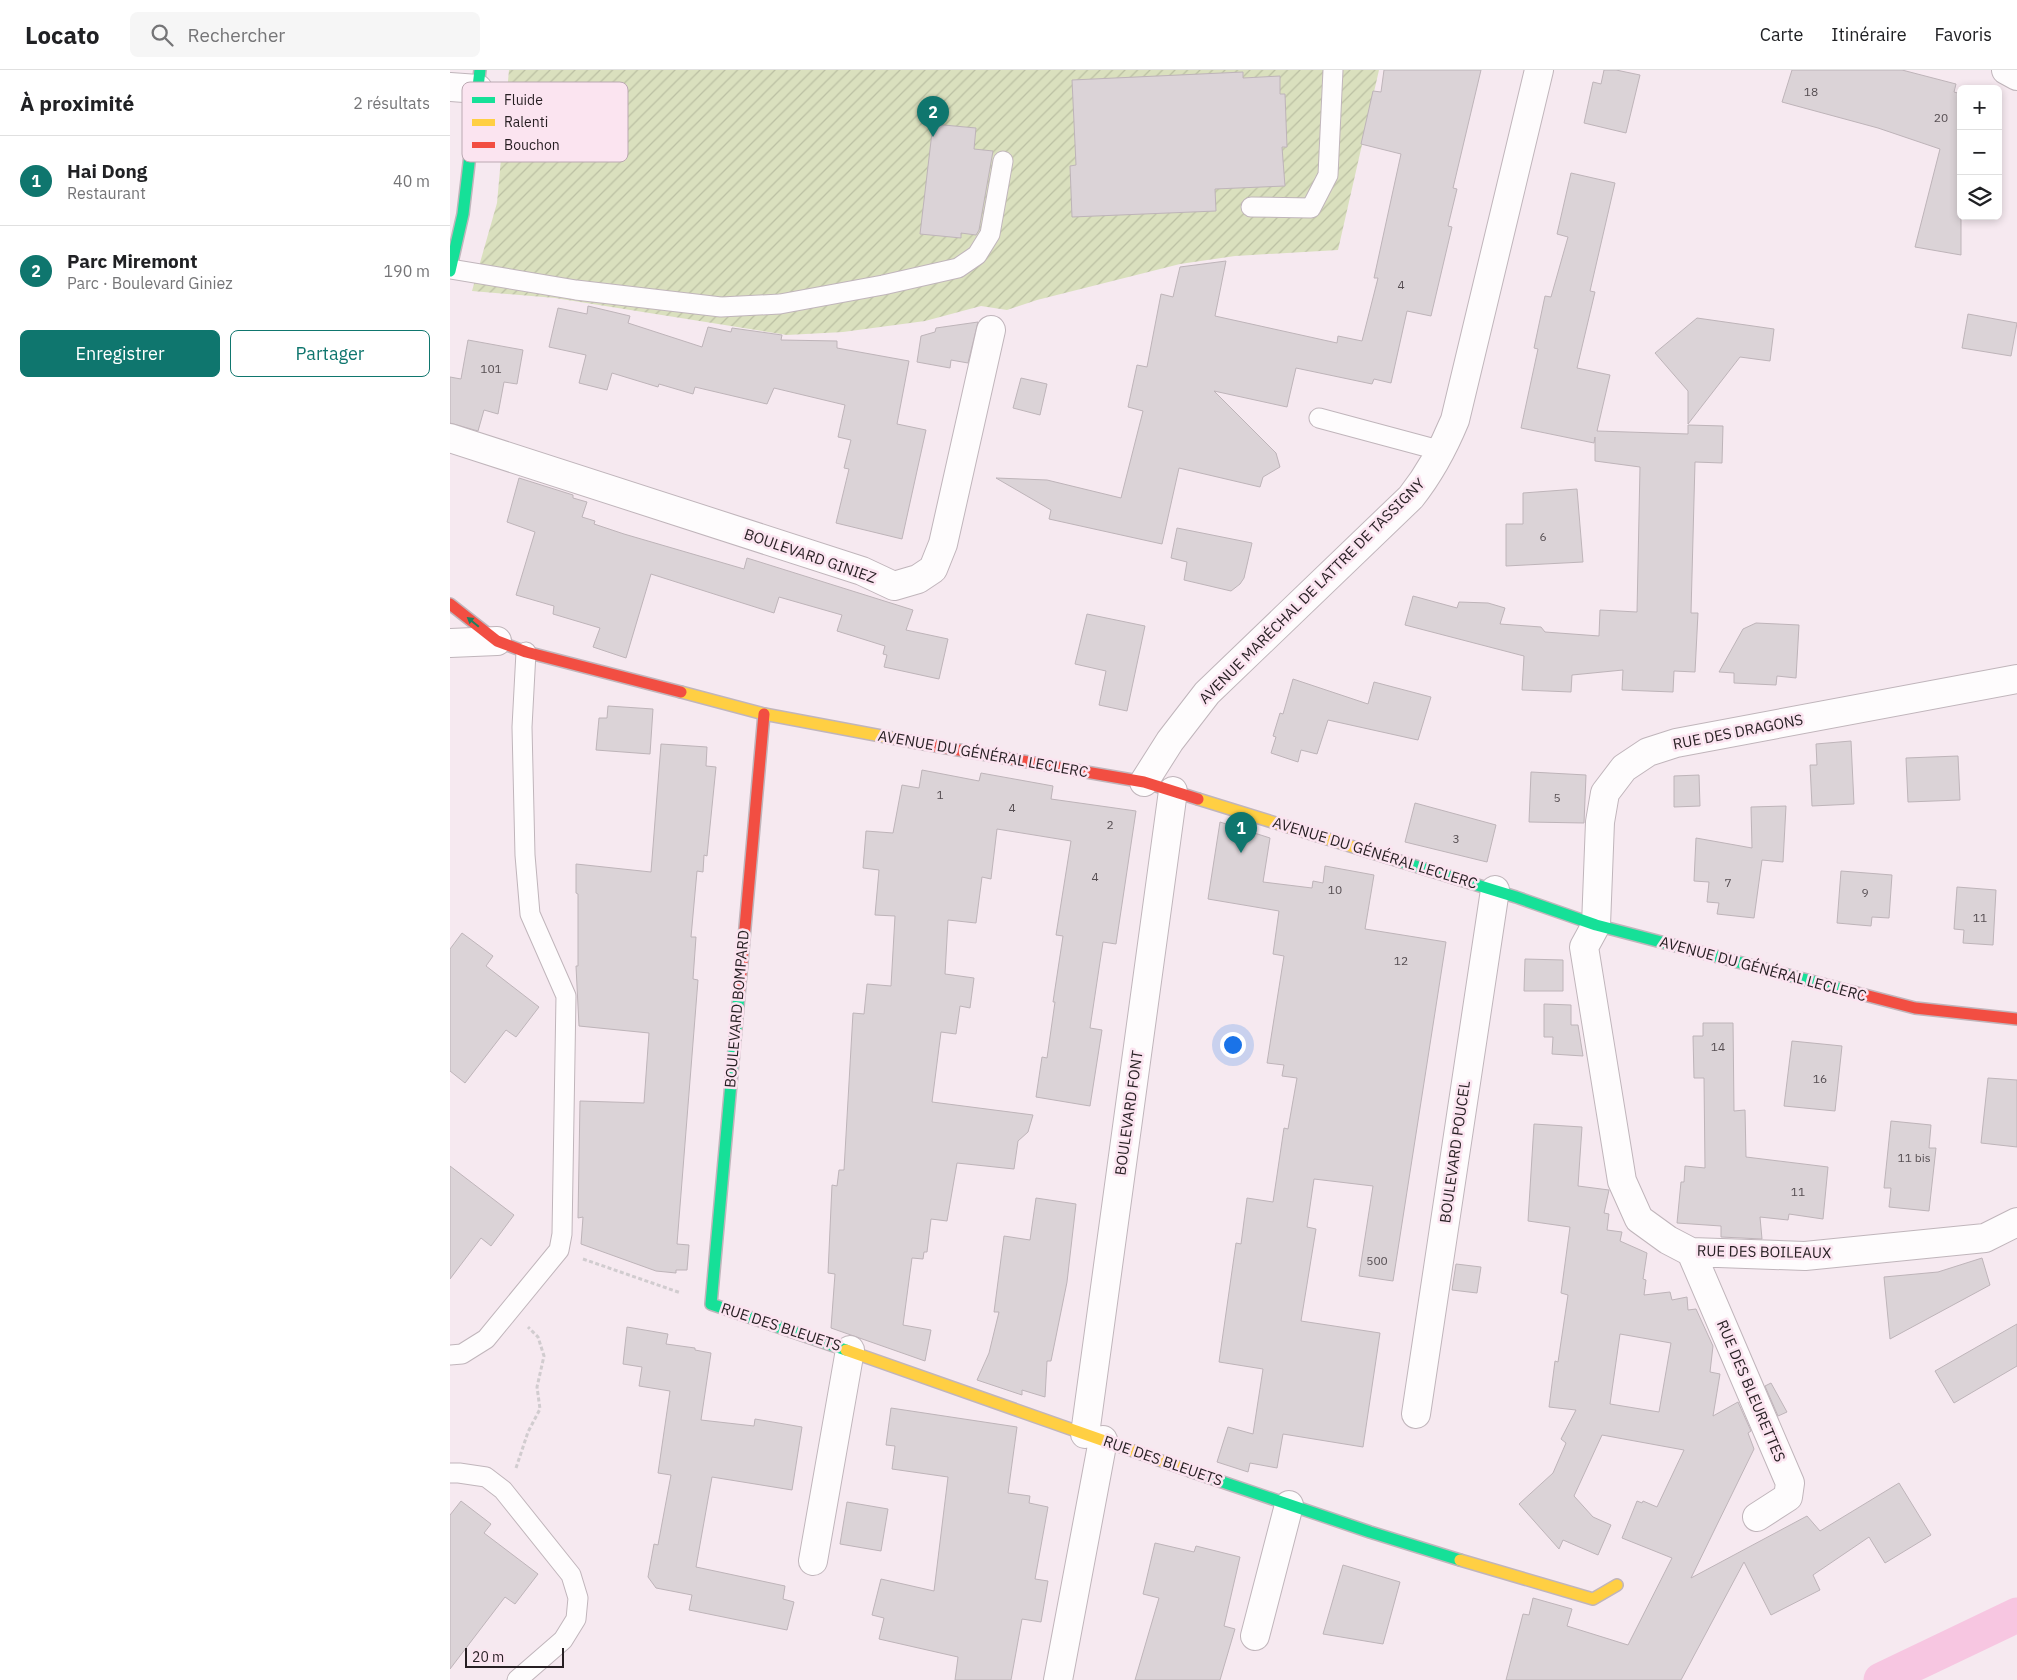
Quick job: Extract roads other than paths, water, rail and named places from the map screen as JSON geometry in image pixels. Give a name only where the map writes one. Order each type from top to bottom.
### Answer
[{"type":"street","name":"AVENUE MARÉCHAL DE LATTRE DE TASSIGNY","points":[[1144,782],[1170,741],[1207,694],[1411,497],[1429,474],[1442,451],[1455,420],[1539,70]]},
{"type":"street","points":[[2006,70],[2017,76]]},
{"type":"street","points":[[450,270],[463,214],[469,162]]},
{"type":"street","name":"BOULEVARD GINIEZ","points":[[450,438],[862,571],[894,586],[918,579],[933,569],[943,544],[990,330]]},
{"type":"street","name":"AVENUE DU GÉNÉRAL LECLERC","points":[[450,604],[497,641],[526,652],[764,714],[1144,782],[1494,890],[1596,925],[1915,1008],[2017,1019]]},
{"type":"street","name":"AVENUE DU GÉNÉRAL LECLERC","points":[[450,643],[497,641]]},
{"type":"street","name":"RUE DES DRAGONS","points":[[1596,925],[1600,822],[1605,793],[1624,768],[1648,752],[1676,743],[2017,679]]},
{"type":"street","name":"BOULEVARD BOMPARD","points":[[711,1304],[764,714]]},
{"type":"street","name":"BOULEVARD FONT","points":[[1058,1680],[1094,1437],[1173,791]]},
{"type":"street","name":"BOULEVARD POUCEL","points":[[1416,1414],[1494,890]]},
{"type":"street","name":"RUE DES BOILEAUX","points":[[1596,925],[1584,947],[1622,1180],[1640,1219],[1668,1240],[1691,1252],[1805,1256],[1922,1246],[1984,1238],[2017,1222]]},
{"type":"street","name":"RUE DES BLEURETTES","points":[[1691,1252],[1790,1483],[1788,1497],[1757,1517]]},
{"type":"street","name":"RUE DES BLEUETS","points":[[711,1304],[850,1350],[1289,1505],[1531,1582],[1593,1599],[1618,1585]]},
{"type":"street","points":[[813,1561],[850,1350]]},
{"type":"street","points":[[1254,1636],[1289,1505]]},
{"type":"lane","points":[[1251,207],[1311,208],[1328,175],[1333,70]]},
{"type":"lane","points":[[450,270],[576,290],[721,307],[780,304],[883,285],[958,268],[978,255],[990,234],[1003,161]]},
{"type":"lane","points":[[1318,418],[1442,451]]},
{"type":"lane","points":[[450,1355],[462,1354],[486,1339],[559,1250],[562,1234],[566,996],[530,914],[522,727],[526,652]]},
{"type":"lane","points":[[450,1473],[486,1477],[504,1490],[571,1575],[578,1598],[576,1619],[563,1640],[517,1680]]},
{"type":"waterway","points":[[1881,1680],[2017,1615]]},
{"type":"place","name":"Parc Miremont","points":[[933,137]]},
{"type":"place","name":"Hai Dong","points":[[1241,853]]}]
